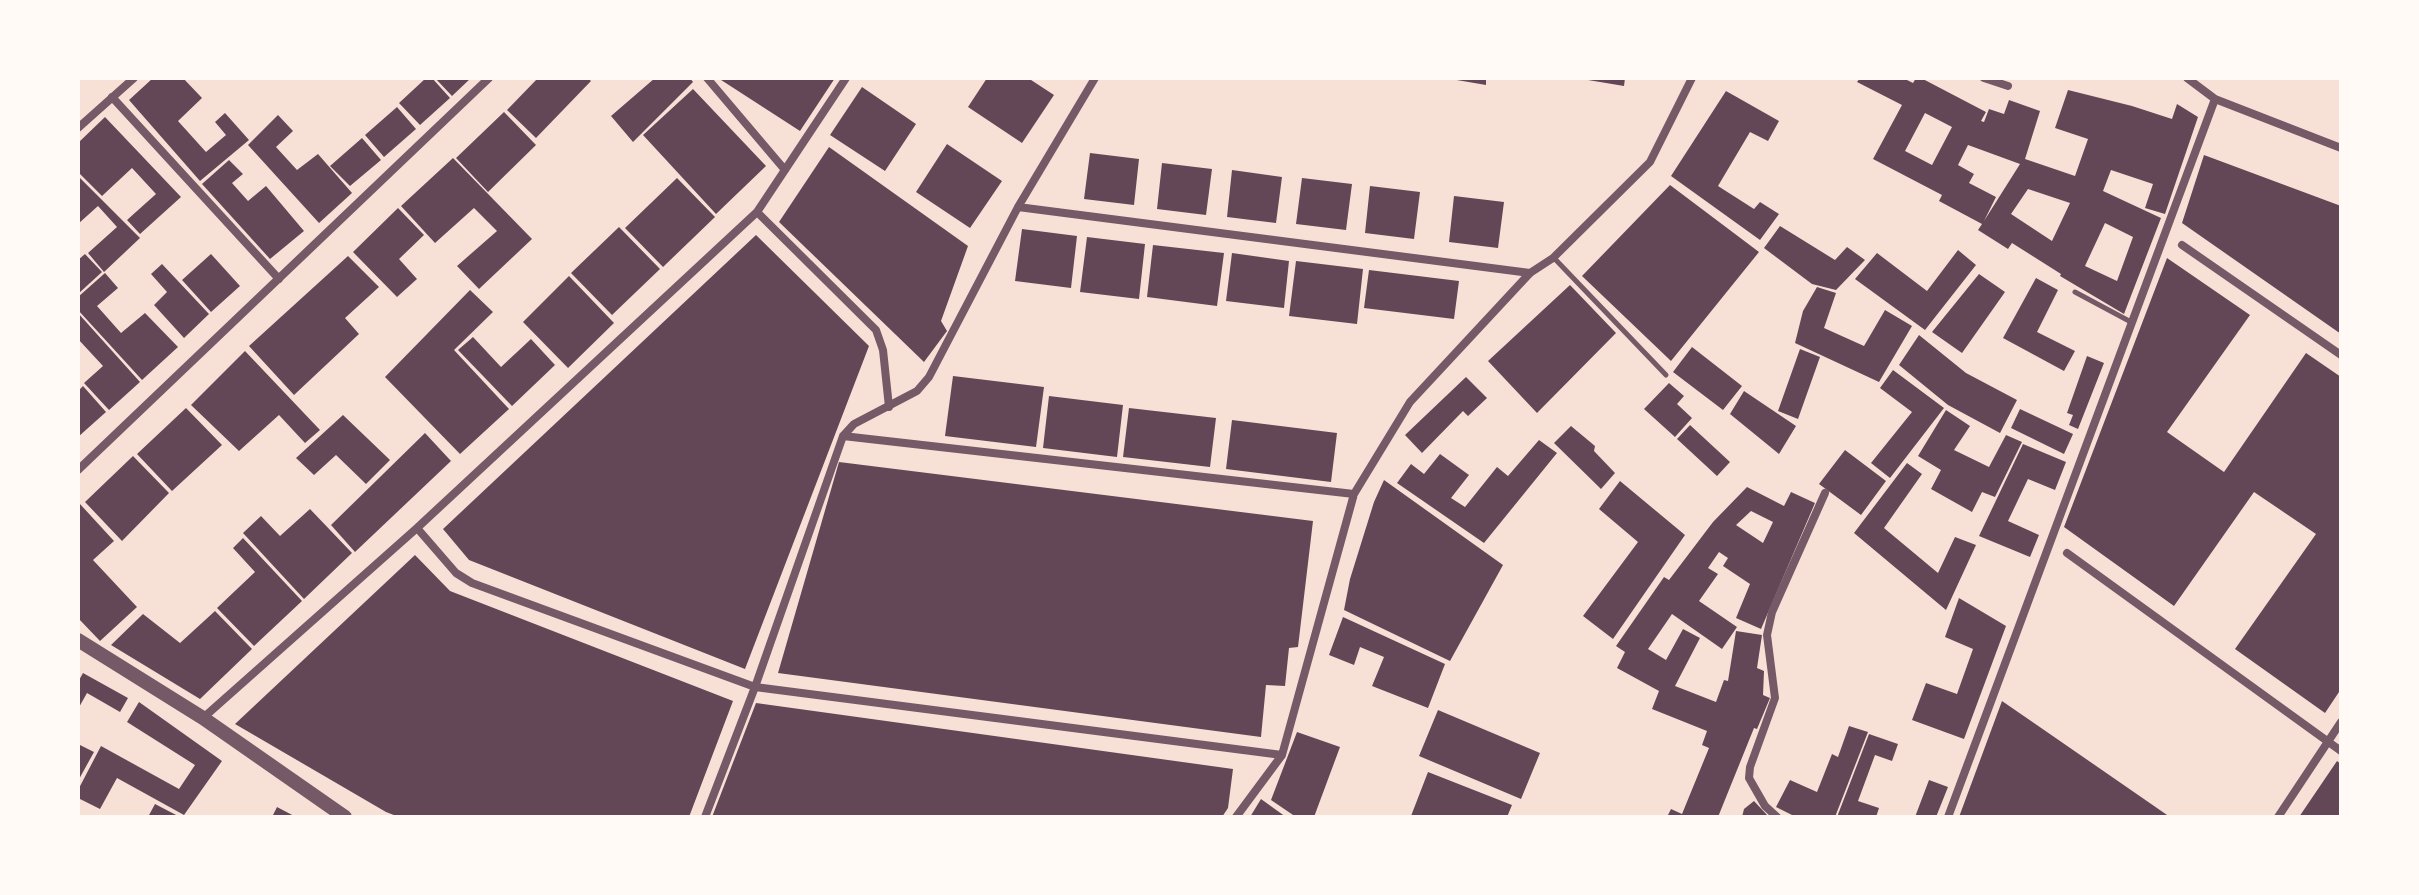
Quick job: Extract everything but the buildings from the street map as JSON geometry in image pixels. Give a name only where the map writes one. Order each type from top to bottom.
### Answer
[{"type":"street","points":[[78,128],[134,78]]},
{"type":"street","points":[[78,470],[489,78]]},
{"type":"street","points":[[707,78],[785,170]]},
{"type":"street","points":[[203,718],[417,528],[757,212],[846,78]]},
{"type":"street","points":[[705,817],[755,687],[843,436],[854,424],[917,391],[929,377],[1018,207],[1095,78]]},
{"type":"street","points":[[1236,817],[1282,755],[1354,494],[1410,402],[1530,273],[1553,258],[1650,162],[1692,78]]},
{"type":"street","points":[[1984,78],[2008,86]]},
{"type":"street","points":[[2187,78],[2215,99],[2341,148]]},
{"type":"street","points":[[112,97],[279,279]]},
{"type":"street","points":[[1948,817],[2215,99]]},
{"type":"street","points":[[1018,207],[1530,273]]},
{"type":"street","points":[[757,212],[876,330],[881,340],[889,407]]},
{"type":"street","points":[[2182,245],[2341,355]]},
{"type":"street","points":[[843,436],[1354,494]]},
{"type":"street","points":[[1777,817],[1765,806],[1749,778],[1750,767],[1774,705],[1767,635],[1772,612],[1825,493]]},
{"type":"street","points":[[417,528],[456,573],[472,583],[755,687],[1282,755]]},
{"type":"street","points":[[2067,553],[2341,751]]},
{"type":"street","points":[[78,640],[203,718],[345,817]]},
{"type":"street","points":[[2278,817],[2341,722]]},
{"type":"lane","points":[[1553,258],[1666,375]]},
{"type":"lane","points":[[2075,292],[2132,322]]}]
